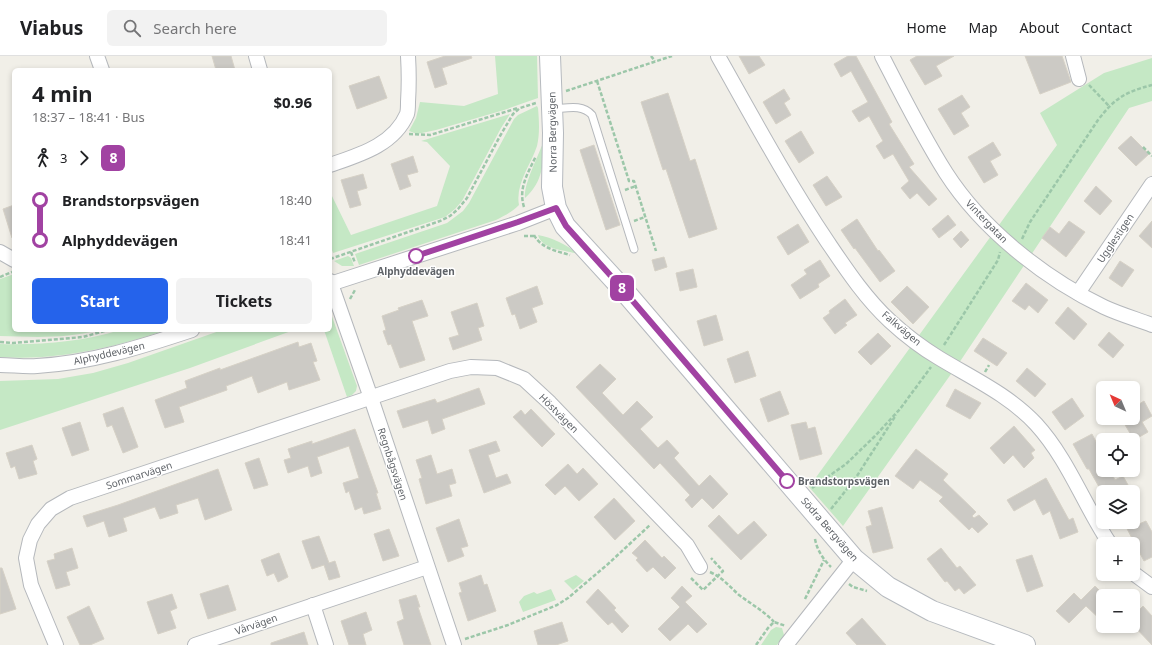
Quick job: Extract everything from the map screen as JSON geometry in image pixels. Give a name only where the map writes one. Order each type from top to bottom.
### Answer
[{"type":"street","points":[[97,56],[101,68]]},
{"type":"street","points":[[256,56],[259,68]]},
{"type":"street","points":[[332,163],[362,154],[383,142],[398,128],[407,113],[410,80],[408,56]]},
{"type":"street","name":"Norra Bergvägen","points":[[550,56],[546,106],[553,133],[552,187],[556,208]]},
{"type":"street","name":"Falkvägen","points":[[718,56],[804,208],[862,290],[890,321],[937,357],[993,389],[1016,406],[1036,424],[1062,459],[1106,537]]},
{"type":"street","name":"Vintergatan","points":[[882,56],[939,162],[969,204],[991,227],[1021,255],[1056,280],[1105,307],[1152,325]]},
{"type":"street","points":[[1073,56],[1079,79]]},
{"type":"street","name":"Ugglestigen","points":[[1078,293],[1152,184]]},
{"type":"street","points":[[332,282],[518,222],[556,208]]},
{"type":"street","name":"Södra Bergvägen","points":[[556,208],[566,226],[620,286],[854,559],[888,586],[932,611],[1025,645]]},
{"type":"street","points":[[0,252],[12,259]]},
{"type":"street","name":"Regnbågsvägen","points":[[332,289],[371,398],[453,643]]},
{"type":"street","name":"Alphyddevägen","points":[[0,365],[36,366],[89,360],[140,347],[186,332]]},
{"type":"street","name":"Höstvägen","points":[[371,398],[450,371],[471,367],[497,368],[524,379],[550,403],[704,561]]},
{"type":"street","name":"Sommarvägen","points":[[56,645],[31,585],[26,558],[30,540],[38,524],[50,509],[70,498],[371,398]]},
{"type":"street","points":[[786,645],[854,559]]},
{"type":"street","name":"Vårvägen","points":[[198,645],[427,567]]},
{"type":"street","points":[[1140,578],[1152,587]]},
{"type":"street","points":[[313,605],[326,645]]},
{"type":"lane","points":[[546,106],[580,107],[587,110],[592,115],[634,249]]},
{"type":"path","points":[[650,56],[655,62]]},
{"type":"path","points":[[564,92],[672,56]]},
{"type":"path","points":[[1079,79],[1088,84],[1109,106]]},
{"type":"path","points":[[597,81],[629,181],[634,181],[656,251]]},
{"type":"path","points":[[1020,244],[1030,222],[1098,120],[1109,106],[1127,93],[1152,85]]},
{"type":"path","points":[[406,134],[430,135],[520,108],[546,106]]},
{"type":"path","points":[[332,258],[440,221],[450,216],[467,198],[509,120],[520,108]]},
{"type":"path","points":[[1143,147],[1152,156]]},
{"type":"path","points":[[519,235],[534,236]]},
{"type":"path","points":[[940,351],[998,260],[1000,250],[1002,248]]},
{"type":"path","points":[[351,252],[356,266]]},
{"type":"path","points":[[0,277],[12,272]]},
{"type":"path","points":[[349,302],[356,288]]},
{"type":"path","points":[[0,342],[14,343],[83,338],[102,332]]},
{"type":"path","points":[[827,514],[855,479],[900,409],[933,364]]},
{"type":"path","points":[[808,492],[846,464],[900,409]]},
{"type":"path","points":[[453,643],[508,626],[557,605],[573,594],[608,564],[653,522]]},
{"type":"path","points":[[802,603],[824,560]]},
{"type":"path","points":[[704,561],[718,576],[774,622],[788,626],[791,622]]},
{"type":"path","points":[[688,574],[703,590],[723,571],[704,561]]},
{"type":"path","points":[[756,645],[774,622]]},
{"type":"green space","points":[[495,56],[537,56],[538,98],[504,110],[436,130],[417,134],[409,131],[416,118],[420,102],[464,106],[498,94]]},
{"type":"green space","points":[[1152,58],[1152,101],[1129,108],[961,360],[843,526],[809,487],[1057,145],[1040,113],[1104,73]]},
{"type":"green space","points":[[537,106],[539,136],[537,146],[521,182],[518,197],[519,205],[508,214],[496,220],[359,265],[355,254],[447,223],[463,211],[469,203],[514,119],[518,115]]},
{"type":"green space","points":[[510,114],[462,201],[445,217],[333,253],[332,196],[351,235],[437,206],[450,166],[427,142],[421,141]]},
{"type":"green space","points":[[544,140],[543,164],[539,178],[536,185],[525,198],[526,186]]},
{"type":"green space","points":[[538,235],[559,242],[578,254],[549,247],[540,240]]},
{"type":"green space","points":[[348,256],[351,258],[354,266],[342,266],[334,261]]},
{"type":"green space","points":[[12,275],[12,332],[90,332],[62,336],[0,336],[0,279]]},
{"type":"green space","points":[[332,317],[357,386],[356,391],[347,397],[325,332],[332,332]]},
{"type":"green space","points":[[112,332],[159,332],[105,348],[84,352],[42,357],[0,357],[0,344],[61,342]]},
{"type":"green space","points":[[216,332],[289,332],[190,368],[0,430],[0,381],[58,379],[93,373],[128,363]]},
{"type":"green space","points":[[576,575],[584,581],[573,590],[564,581]]},
{"type":"green space","points":[[551,589],[556,600],[523,612],[519,602],[524,596],[534,592],[537,594]]},
{"type":"green space","points":[[776,627],[782,628],[784,635],[777,645],[761,645],[771,630]]},
{"type":"building","points":[[212,56],[231,56],[234,68],[215,68]]},
{"type":"building","points":[[445,56],[471,56],[472,58],[442,68],[447,84],[435,88],[427,62]]},
{"type":"building","points":[[739,56],[759,56],[765,65],[749,74]]},
{"type":"building","points":[[848,56],[856,56],[892,122],[889,124],[914,164],[909,167],[937,199],[929,206],[917,193],[910,199],[901,188],[909,181],[893,154],[884,159],[876,146],[883,141],[869,116],[859,122],[852,111],[868,102],[851,71],[841,77],[834,64]]},
{"type":"building","points":[[917,56],[954,56],[936,66],[942,76],[925,85],[910,60]]},
{"type":"building","points":[[1025,56],[1062,56],[1071,82],[1040,94]]},
{"type":"building","points":[[379,76],[387,98],[357,109],[349,86]]},
{"type":"building","points":[[784,89],[790,99],[784,103],[791,115],[776,124],[763,102]]},
{"type":"building","points":[[668,93],[690,161],[695,159],[717,229],[689,238],[666,169],[663,170],[641,102]]},
{"type":"building","points":[[962,95],[970,107],[961,113],[969,126],[954,135],[938,109]]},
{"type":"building","points":[[801,131],[814,153],[799,163],[785,141]]},
{"type":"building","points":[[1131,136],[1149,154],[1136,166],[1118,148]]},
{"type":"building","points":[[993,142],[1001,155],[990,161],[998,175],[984,183],[968,157]]},
{"type":"building","points":[[594,145],[620,225],[606,230],[580,150]]},
{"type":"building","points":[[413,156],[418,172],[407,175],[411,186],[400,190],[391,164]]},
{"type":"building","points":[[363,174],[367,188],[357,191],[361,205],[350,208],[341,180]]},
{"type":"building","points":[[827,176],[842,197],[826,206],[813,185]]},
{"type":"building","points":[[1096,186],[1112,201],[1100,215],[1084,201]]},
{"type":"building","points":[[12,206],[12,238],[3,209]]},
{"type":"building","points":[[948,215],[956,225],[939,238],[932,229]]},
{"type":"building","points":[[857,219],[878,251],[879,250],[895,271],[880,282],[841,230]]},
{"type":"building","points":[[1069,221],[1085,232],[1066,257],[1042,238],[1050,227],[1059,234]]},
{"type":"building","points":[[1152,221],[1152,248],[1139,236]]},
{"type":"building","points":[[798,224],[809,242],[788,255],[777,237]]},
{"type":"building","points":[[961,231],[969,240],[961,248],[953,239]]},
{"type":"building","points":[[664,257],[667,267],[655,271],[652,260]]},
{"type":"building","points":[[820,260],[830,276],[818,284],[819,287],[800,299],[791,285],[807,274],[804,270]]},
{"type":"building","points":[[1120,261],[1134,270],[1122,287],[1109,278]]},
{"type":"building","points":[[693,269],[697,287],[680,291],[676,273]]},
{"type":"building","points":[[1026,283],[1048,300],[1038,313],[1029,305],[1025,310],[1012,301]]},
{"type":"building","points":[[537,286],[543,304],[532,308],[537,322],[520,329],[515,314],[512,315],[506,298]]},
{"type":"building","points":[[907,286],[929,307],[913,324],[891,302]]},
{"type":"building","points":[[845,299],[857,315],[845,323],[847,325],[835,334],[823,318],[830,313],[829,311]]},
{"type":"building","points":[[422,300],[428,316],[412,321],[425,360],[400,368],[391,344],[388,345],[383,331],[386,330],[382,316],[399,310],[398,308]]},
{"type":"building","points":[[477,303],[484,326],[478,328],[482,340],[453,350],[449,338],[459,335],[451,312]]},
{"type":"building","points":[[1068,307],[1087,324],[1074,340],[1055,323]]},
{"type":"building","points":[[716,315],[723,340],[704,346],[697,321]]},
{"type":"building","points":[[1109,332],[1124,345],[1113,358],[1098,345]]},
{"type":"building","points":[[878,333],[891,346],[871,365],[858,352]]},
{"type":"building","points":[[983,338],[1007,353],[997,366],[974,351]]},
{"type":"building","points":[[298,342],[299,347],[311,343],[317,361],[313,362],[320,380],[289,390],[287,382],[258,393],[252,376],[226,386],[227,390],[179,407],[184,422],[165,428],[155,400],[187,388],[185,381]]},
{"type":"building","points":[[748,351],[756,376],[735,383],[727,359]]},
{"type":"building","points":[[600,364],[616,379],[602,393],[623,415],[637,401],[653,417],[640,429],[658,448],[667,440],[679,453],[674,458],[699,486],[710,475],[728,494],[713,509],[702,498],[692,508],[685,500],[690,495],[660,463],[654,469],[576,387]]},
{"type":"building","points":[[1027,368],[1046,384],[1035,397],[1016,381]]},
{"type":"building","points":[[479,388],[485,404],[442,419],[445,429],[432,434],[428,420],[403,428],[397,411],[435,399],[437,403]]},
{"type":"building","points":[[955,389],[981,403],[970,419],[946,406]]},
{"type":"building","points":[[780,391],[789,414],[768,422],[760,399]]},
{"type":"building","points":[[1072,398],[1084,416],[1065,430],[1052,412]]},
{"type":"building","points":[[1144,401],[1152,416],[1142,422],[1148,432],[1140,437],[1140,433],[1130,433],[1125,425],[1140,425],[1140,404]]},
{"type":"building","points":[[123,407],[138,447],[123,453],[112,425],[107,427],[103,414]]},
{"type":"building","points":[[531,409],[555,434],[542,447],[513,417],[521,410],[525,415]]},
{"type":"building","points":[[80,422],[89,450],[72,456],[62,428]]},
{"type":"building","points":[[806,422],[808,429],[815,427],[822,454],[800,460],[791,425]]},
{"type":"building","points":[[1014,426],[1035,450],[1031,453],[1034,458],[1024,468],[1013,455],[1004,464],[990,448]]},
{"type":"building","points":[[355,429],[378,493],[376,493],[381,509],[364,514],[362,507],[355,510],[349,491],[346,493],[343,483],[359,478],[349,446],[317,457],[322,473],[311,477],[308,466],[288,473],[284,460],[291,458],[288,449],[312,441],[312,444]]},
{"type":"building","points":[[1092,434],[1096,442],[1096,477],[1114,477],[1115,480],[1124,477],[1128,485],[1098,485],[1073,444]]},
{"type":"building","points":[[496,441],[500,451],[488,455],[496,478],[507,474],[511,483],[484,493],[469,450]]},
{"type":"building","points":[[32,445],[37,459],[33,461],[37,474],[19,479],[15,466],[11,468],[6,453]]},
{"type":"building","points":[[916,449],[948,474],[943,480],[976,512],[972,516],[974,518],[979,515],[988,524],[978,533],[972,527],[969,530],[939,501],[943,497],[920,480],[913,489],[895,476]]},
{"type":"building","points":[[431,455],[437,474],[452,469],[456,483],[449,485],[452,496],[426,504],[419,479],[422,478],[416,460]]},
{"type":"building","points":[[259,458],[268,485],[254,489],[245,463]]},
{"type":"building","points":[[568,464],[577,474],[583,468],[598,484],[579,501],[565,486],[555,495],[545,485]]},
{"type":"building","points":[[218,469],[232,510],[205,520],[198,498],[176,505],[178,513],[160,519],[155,507],[123,518],[127,531],[109,537],[104,521],[87,527],[83,516]]},
{"type":"building","points":[[1046,478],[1069,520],[1073,518],[1078,532],[1060,539],[1050,511],[1043,515],[1035,499],[1014,511],[1007,500]]},
{"type":"building","points":[[614,498],[635,521],[615,540],[594,517]]},
{"type":"building","points":[[882,507],[893,548],[873,553],[866,527],[872,525],[868,511]]},
{"type":"building","points":[[719,515],[738,535],[754,521],[767,535],[741,560],[708,526]]},
{"type":"building","points":[[459,519],[468,546],[461,548],[464,556],[448,562],[436,528]]},
{"type":"building","points":[[1146,521],[1152,532],[1152,557],[1144,561],[1140,553],[1140,537],[1131,537],[1127,529],[1140,529],[1140,524]]},
{"type":"building","points":[[389,529],[399,556],[383,561],[374,534]]},
{"type":"building","points":[[319,536],[329,563],[335,561],[340,577],[329,580],[324,565],[312,569],[302,541]]},
{"type":"building","points":[[645,540],[662,558],[664,556],[676,568],[665,579],[653,567],[647,572],[636,560],[638,558],[632,553]]},
{"type":"building","points":[[72,548],[78,568],[66,572],[70,585],[56,589],[47,561],[55,559],[54,554]]},
{"type":"building","points":[[941,548],[957,568],[960,566],[976,585],[964,594],[959,588],[955,591],[947,581],[945,582],[927,559]]},
{"type":"building","points":[[279,553],[288,577],[278,582],[274,573],[267,576],[261,560]]},
{"type":"building","points":[[1032,555],[1043,586],[1027,592],[1016,560]]},
{"type":"building","points":[[0,568],[2,568],[16,609],[0,614]]},
{"type":"building","points":[[481,575],[484,585],[487,584],[496,611],[468,621],[459,593],[462,592],[459,583]]},
{"type":"building","points":[[228,585],[236,610],[208,619],[200,594]]},
{"type":"building","points":[[682,586],[692,596],[685,602],[707,624],[697,633],[688,624],[670,641],[658,629],[680,607],[671,598]]},
{"type":"building","points":[[1095,586],[1098,589],[1096,589],[1096,615],[1086,606],[1069,623],[1056,611],[1074,593],[1081,600]]},
{"type":"building","points":[[598,589],[616,608],[614,610],[629,626],[622,633],[612,622],[608,625],[586,602]]},
{"type":"building","points":[[172,594],[177,608],[170,611],[176,628],[158,634],[147,602]]},
{"type":"building","points":[[416,595],[420,607],[418,607],[431,645],[404,645],[397,622],[404,619],[399,600]]},
{"type":"building","points":[[89,606],[104,639],[90,645],[80,645],[67,617]]},
{"type":"building","points":[[1143,606],[1152,616],[1152,645],[1140,632],[1140,609]]},
{"type":"building","points":[[366,612],[372,630],[363,634],[366,645],[349,645],[341,621]]},
{"type":"building","points":[[862,618],[886,645],[857,645],[846,633]]},
{"type":"building","points":[[562,622],[568,641],[556,645],[538,645],[534,631]]},
{"type":"building","points":[[304,632],[308,645],[271,645],[271,643]]},
{"type":"bus line","name":"8","points":[[416,256],[556,208],[566,226],[620,286],[787,481]]},
{"type":"place","name":"Alphyddevägen","points":[[416,256]]},
{"type":"place","name":"Brandstorpsvägen","points":[[787,481]]}]
